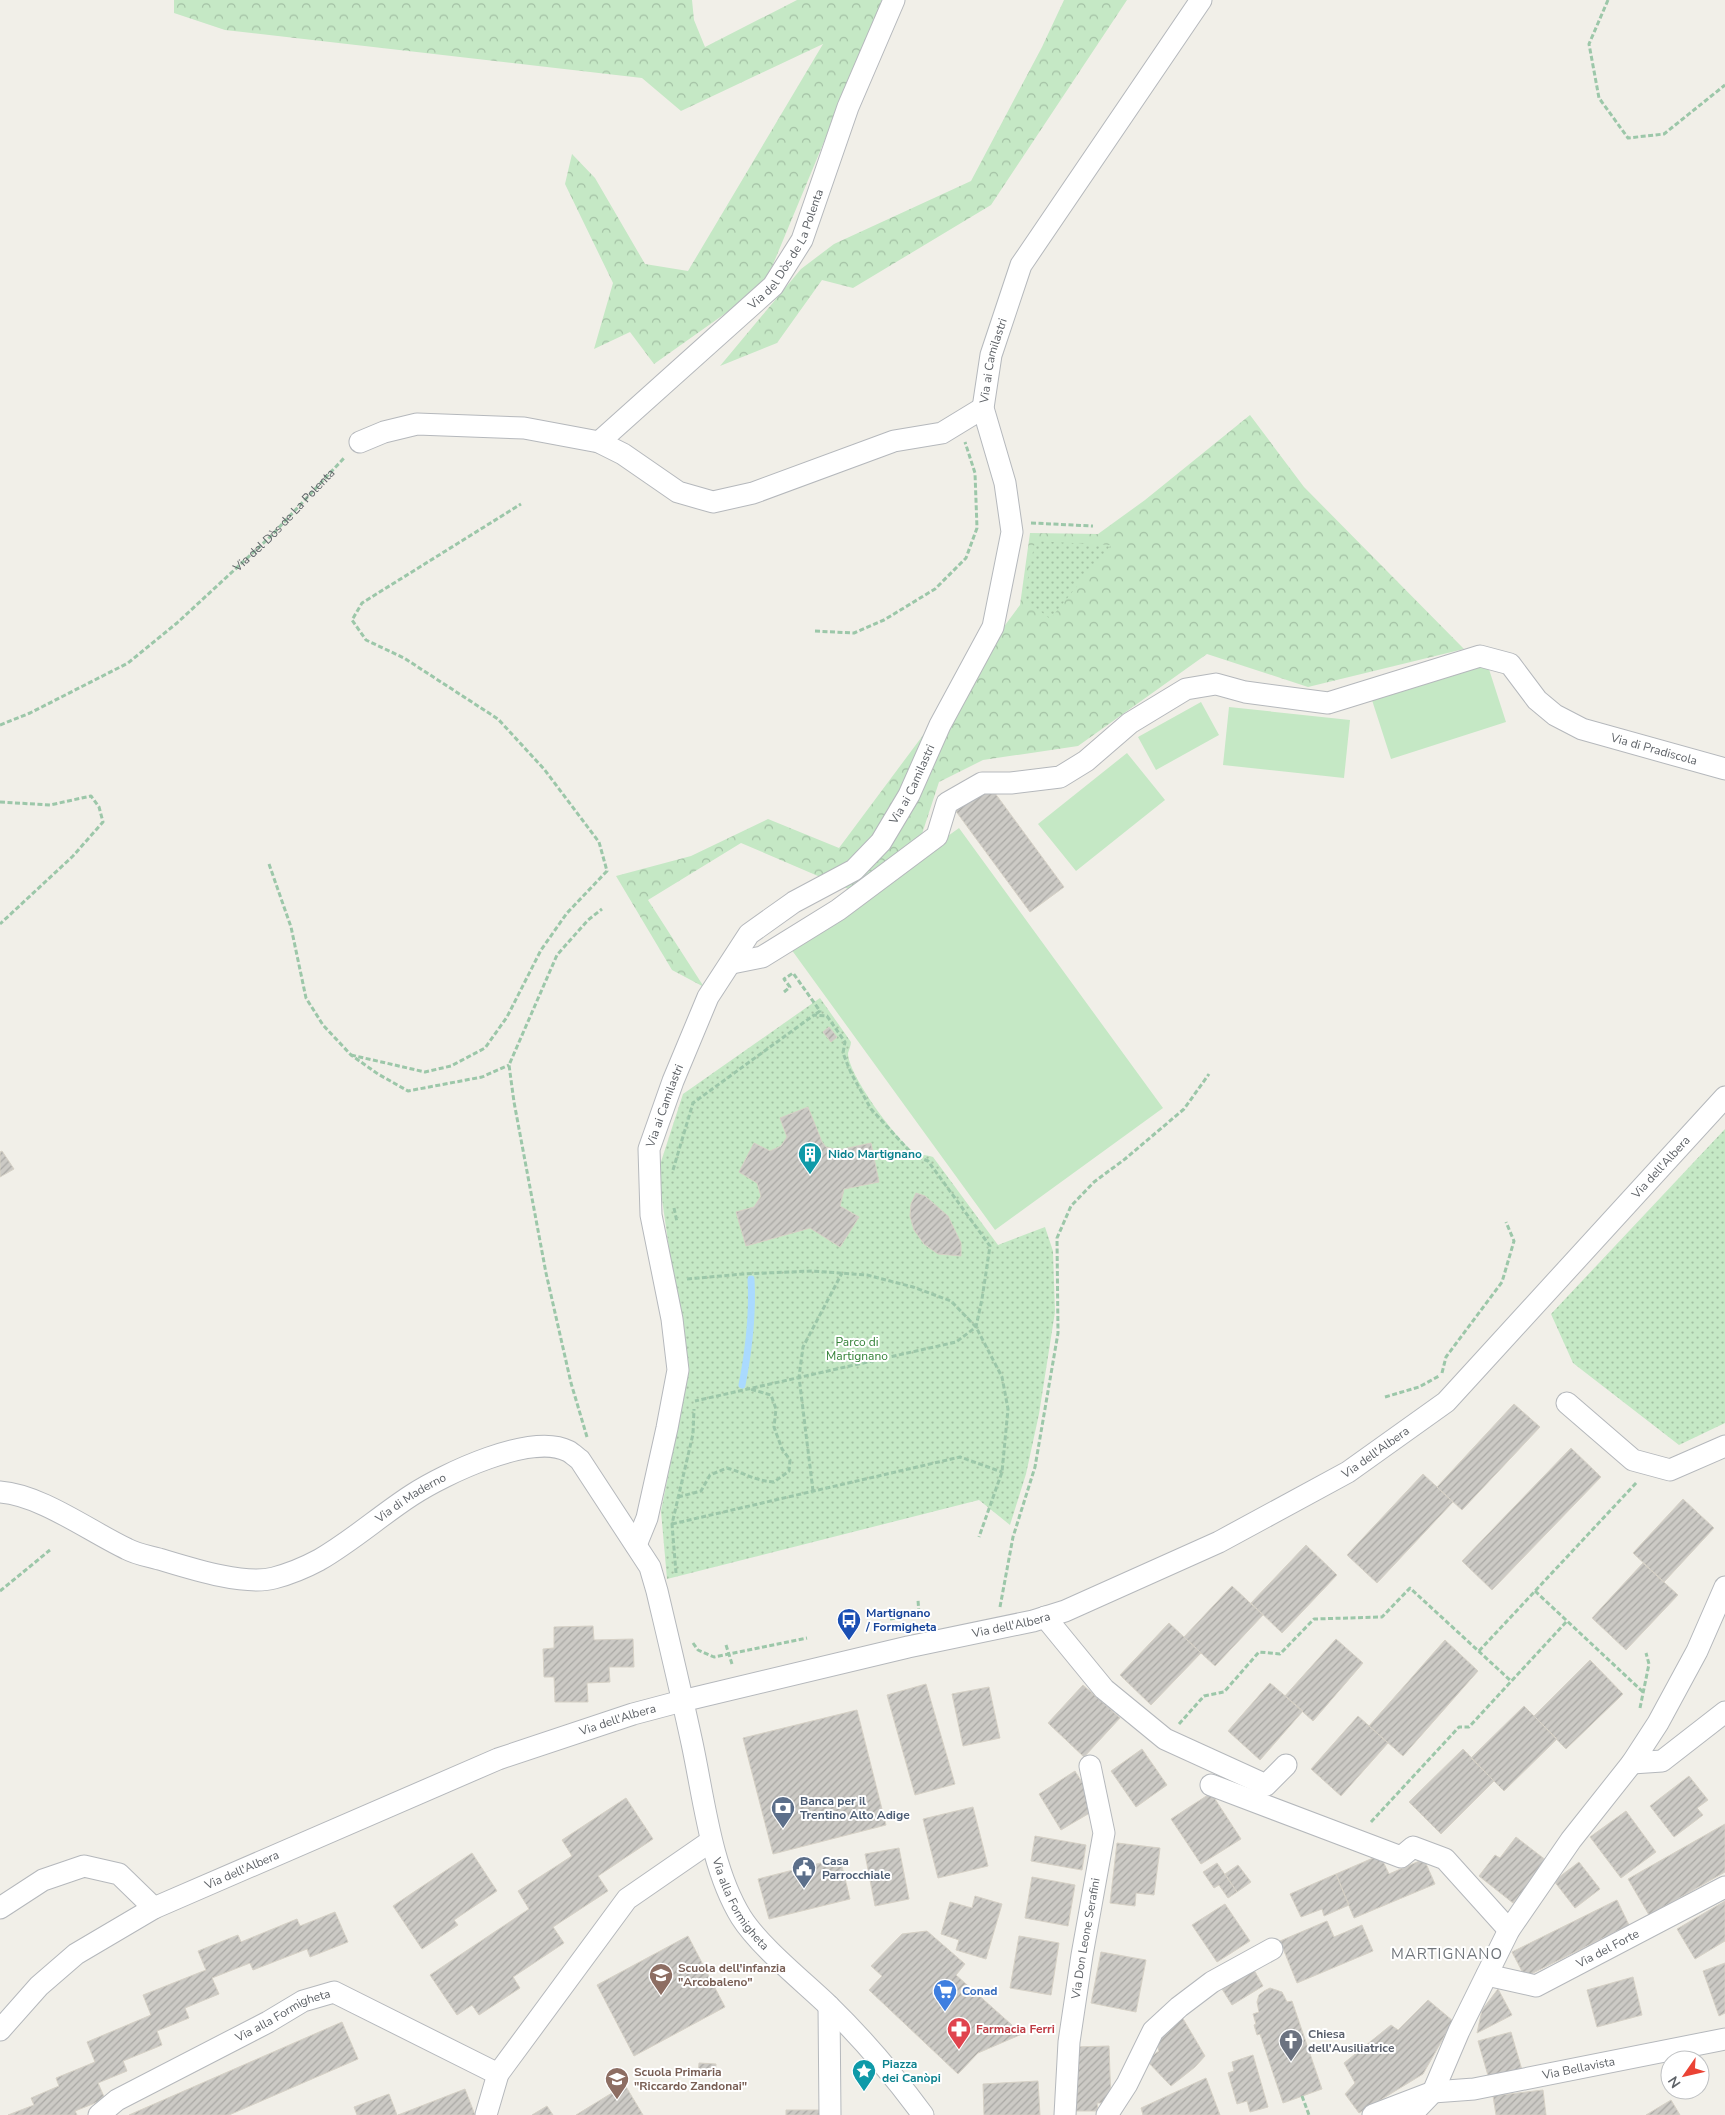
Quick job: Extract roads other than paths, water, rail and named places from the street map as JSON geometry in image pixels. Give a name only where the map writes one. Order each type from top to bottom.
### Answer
[{"type":"street","name":"Via del Dòs de La Polenta","points":[[599,442],[773,286],[802,240],[848,107],[894,0]]},
{"type":"street","name":"Via ai Camilastri","points":[[636,1545],[647,1518],[678,1370],[672,1319],[651,1215],[649,1149],[673,1081],[708,997],[732,963],[749,934],[794,902],[854,870],[881,842],[909,795],[940,725],[993,627],[1012,532],[1005,483],[983,408],[990,354],[1021,265],[1200,0]]},
{"type":"street","points":[[360,442],[384,432],[417,424],[524,428],[599,442],[623,454],[678,492],[713,502],[753,493],[894,441],[942,433],[983,408]]},
{"type":"street","name":"Via di Pradiscola","points":[[732,963],[762,956],[838,910],[937,836],[947,803],[982,782],[1011,783],[1060,777],[1086,761],[1130,723],[1186,689],[1216,684],[1245,692],[1328,703],[1480,656],[1510,664],[1537,700],[1555,715],[1582,728],[1725,768]]},
{"type":"street","name":"Via dell'Albera","points":[[0,2030],[39,1986],[76,1954],[154,1908],[498,1760],[633,1714],[682,1701],[1045,1618],[1065,1611],[1220,1542],[1348,1472],[1446,1402],[1725,1097]]},
{"type":"street","points":[[1567,1403],[1633,1460],[1670,1470],[1725,1446]]},
{"type":"street","name":"Via di Maderno","points":[[0,1492],[17,1494],[59,1513],[129,1550],[205,1573],[240,1579],[272,1579],[319,1560],[413,1494],[457,1470],[493,1455],[524,1448],[560,1448],[567,1450],[580,1460],[650,1567],[682,1701]]},
{"type":"street","points":[[1411,2115],[1433,2092],[1459,2031],[1509,1930],[1571,1840],[1632,1763],[1658,1724],[1697,1651],[1725,1587]]},
{"type":"street","points":[[1045,1618],[1104,1689],[1166,1739],[1266,1785],[1286,1765]]},
{"type":"street","name":"Via alla Formigheta","points":[[682,1701],[711,1840],[727,1886],[742,1918],[764,1943],[829,2006],[901,2086],[923,2115]]},
{"type":"street","points":[[1632,1763],[1662,1761],[1725,1712]]},
{"type":"street","name":"Via Don Leone Serafini","points":[[1065,2115],[1069,2042],[1082,1955],[1104,1834],[1090,1766]]},
{"type":"street","points":[[1211,1785],[1401,1858],[1413,1847],[1445,1859],[1509,1930]]},
{"type":"street","name":"Via alla Formigheta","points":[[486,2115],[498,2074],[627,1899],[711,1840]]},
{"type":"street","points":[[0,1908],[43,1880],[84,1866],[119,1874],[154,1908]]},
{"type":"street","name":"Via del Forte","points":[[1487,1976],[1536,1986],[1725,1887]]},
{"type":"street","points":[[1107,2115],[1127,2084],[1153,2032],[1179,2007],[1212,1982],[1272,1949]]},
{"type":"street","name":"Via alla Formigheta","points":[[100,2115],[117,2100],[268,2022],[303,2001],[334,1992],[498,2074]]},
{"type":"street","points":[[829,2006],[830,2115]]},
{"type":"street","name":"Via Bellavista","points":[[1433,2092],[1474,2089],[1725,2039]]},
{"type":"street","points":[[1373,2115],[1433,2092]]},
{"type":"waterway","points":[[742,1385],[750,1332],[751,1279]]},
{"type":"place","name":"Nido Martignano","points":[[810,1175]]},
{"type":"place","name":"Martignano / Formigheta","points":[[849,1641]]},
{"type":"place","name":"Banca per il Trentino Alto Adige","points":[[783,1829]]},
{"type":"place","name":"Casa Parrocchiale","points":[[804,1889]]},
{"type":"place","name":"Scuola dell'infanzia \"Arcobaleno\"","points":[[661,1996]]},
{"type":"place","name":"Conad","points":[[945,2012]]},
{"type":"place","name":"Farmacia Ferri","points":[[959,2050]]},
{"type":"place","name":"Chiesa dell'Ausiliatrice","points":[[1291,2062]]},
{"type":"place","name":"Piazza dei Canòpi","points":[[864,2092]]},
{"type":"place","name":"Scuola Primaria \"Riccardo Zandonai\"","points":[[617,2100]]},
{"type":"district","name":"MARTIGNANO","points":[[1447,1954]]},
{"type":"park label","name":"Parco di Martignano","points":[[857,1349]]}]
